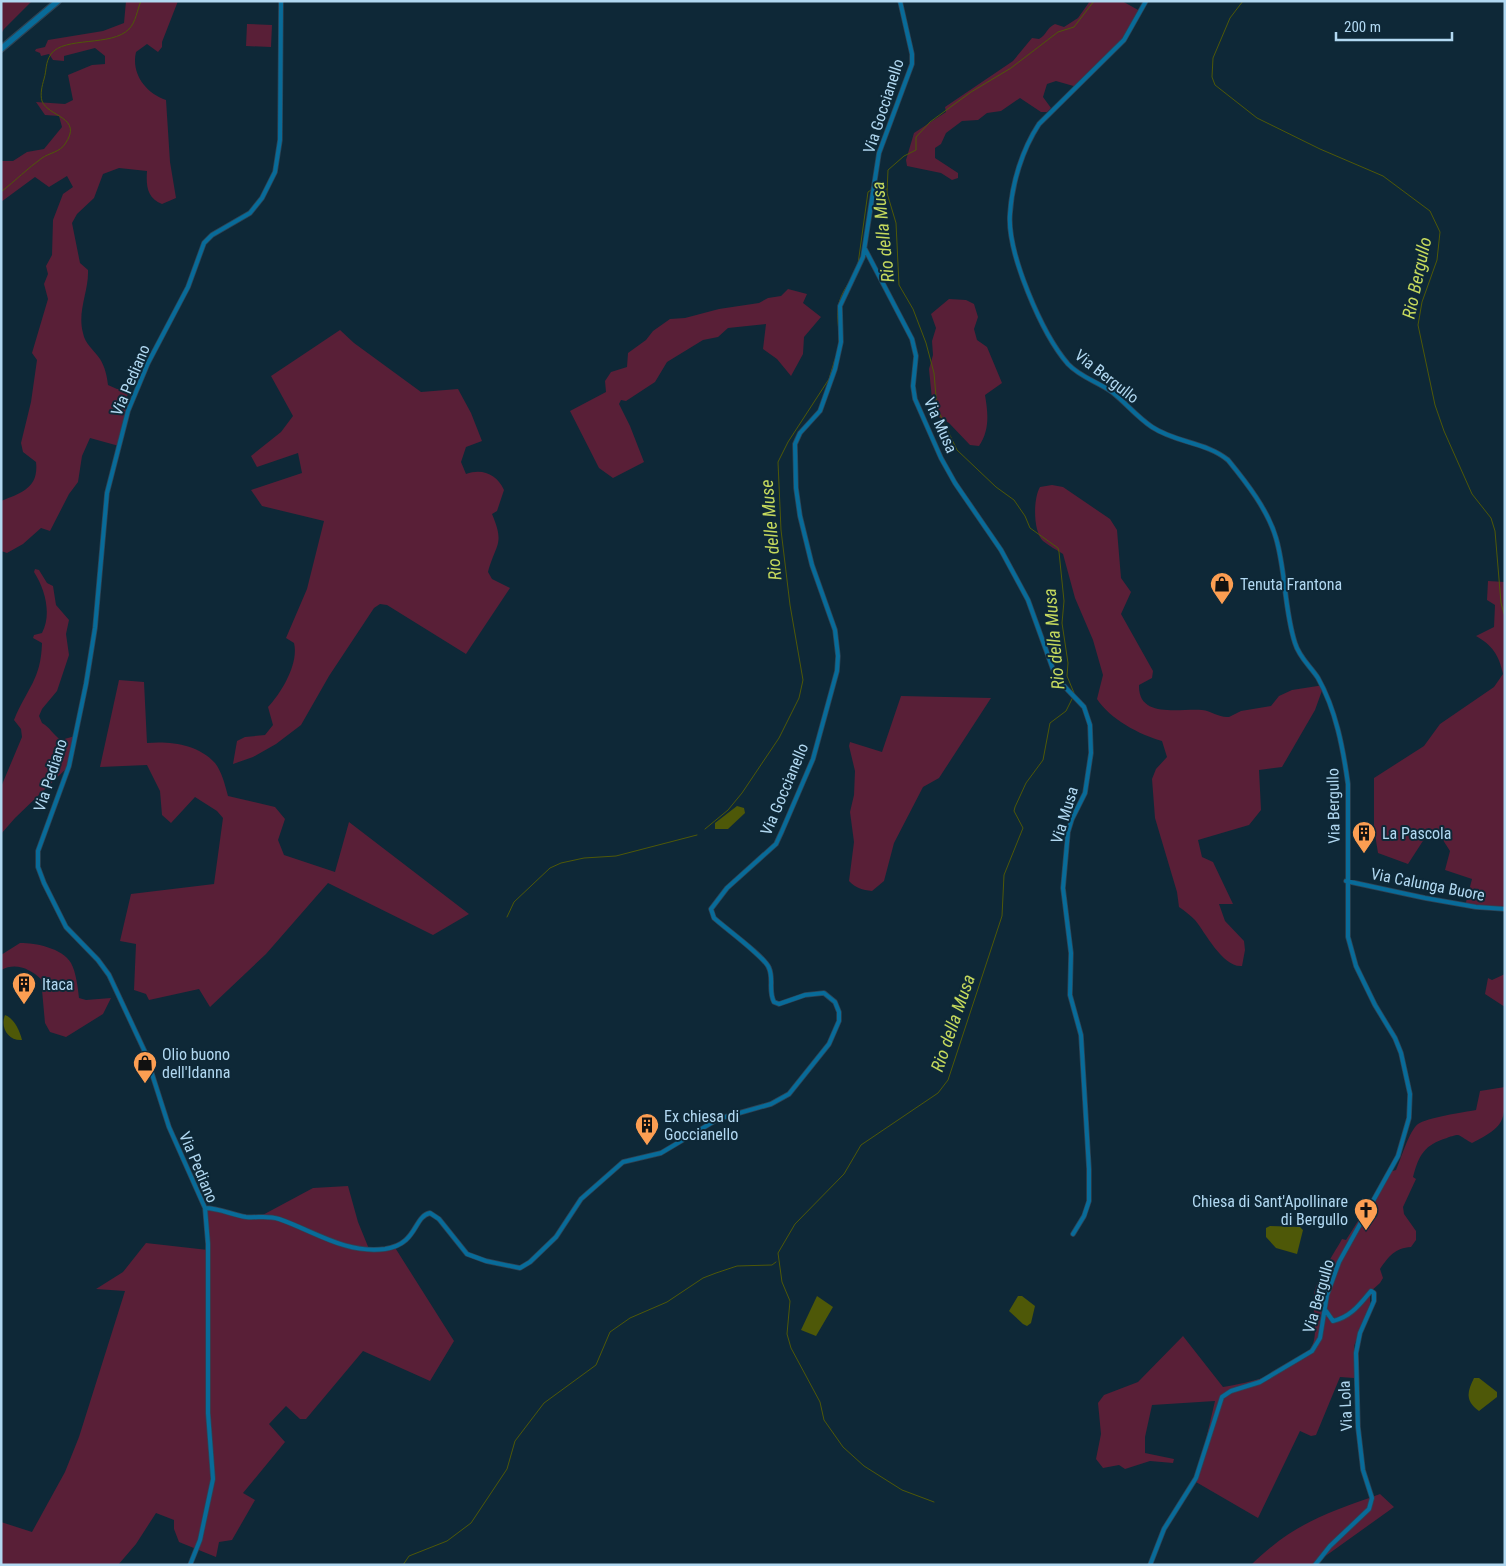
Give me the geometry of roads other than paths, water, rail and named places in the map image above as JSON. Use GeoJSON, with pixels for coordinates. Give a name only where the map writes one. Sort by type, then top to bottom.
{"type":"FeatureCollection","features":[{"type":"Feature","properties":{"kind":"street"},"geometry":{"type":"LineString","coordinates":[[1,49],[58,1]]}},
{"type":"Feature","properties":{"kind":"street","name":"Via Pediano"},"geometry":{"type":"LineString","coordinates":[[190,1565],[200,1540],[213,1479],[207,1388],[208,1244],[205,1208],[169,1128],[145,1052],[109,975],[98,960],[66,928],[38,867],[38,851],[69,766],[84,694],[95,628],[107,493],[128,411],[148,363],[188,287],[204,243],[212,235],[250,213],[262,198],[275,172],[280,140],[282,1]]}},
{"type":"Feature","properties":{"kind":"street","name":"Via Goccianello"},"geometry":{"type":"LineString","coordinates":[[205,1208],[214,1208],[245,1216],[266,1216],[282,1220],[335,1243],[376,1250],[403,1243],[414,1232],[422,1217],[430,1213],[439,1219],[467,1254],[486,1261],[520,1268],[530,1262],[556,1237],[585,1196],[624,1162],[661,1153],[718,1119],[783,1100],[829,1044],[838,1021],[835,1002],[824,993],[817,993],[779,1004],[774,1002],[770,992],[771,973],[767,962],[714,918],[711,909],[718,897],[771,848],[779,837],[813,759],[833,688],[838,656],[835,630],[812,566],[803,533],[797,500],[794,452],[797,438],[820,411],[826,396],[840,349],[840,306],[859,268],[865,247],[879,153],[913,59],[900,1]]}},
{"type":"Feature","properties":{"kind":"street","name":"Via Bergullo"},"geometry":{"type":"LineString","coordinates":[[1146,1],[1124,40],[1039,124],[1033,134],[1020,164],[1013,194],[1010,216],[1013,246],[1034,309],[1069,365],[1083,376],[1113,393],[1138,416],[1159,431],[1224,456],[1237,471],[1268,518],[1278,544],[1295,643],[1302,658],[1317,678],[1333,711],[1345,762],[1348,784],[1346,916],[1350,948],[1373,1000],[1395,1038],[1411,1106],[1398,1156],[1339,1262],[1327,1295],[1320,1338],[1312,1351],[1260,1382],[1231,1390],[1222,1397],[1196,1478],[1164,1529],[1150,1565]]}},
{"type":"Feature","properties":{"kind":"street","name":"Via Musa"},"geometry":{"type":"LineString","coordinates":[[865,247],[912,339],[916,356],[913,386],[915,400],[941,458],[955,483],[1001,550],[1025,594],[1054,672],[1084,708],[1088,718],[1091,753],[1086,793],[1072,819],[1068,832],[1063,888],[1065,920],[1071,953],[1070,995],[1081,1035],[1089,1169],[1089,1200],[1084,1216],[1073,1234]]}},
{"type":"Feature","properties":{"kind":"street","name":"Via Calunga Buore"},"geometry":{"type":"LineString","coordinates":[[1346,881],[1476,907],[1505,908]]}},
{"type":"Feature","properties":{"kind":"street","name":"Via Lola"},"geometry":{"type":"LineString","coordinates":[[1315,1565],[1330,1546],[1369,1509],[1372,1498],[1363,1470],[1358,1427],[1356,1353],[1360,1333],[1374,1301],[1374,1292],[1371,1291],[1355,1310],[1338,1320],[1333,1321],[1330,1319],[1325,1309]]}},
{"type":"Feature","properties":{"kind":"waterway"},"geometry":{"type":"LineString","coordinates":[[1,192],[42,158],[60,149],[70,135],[68,123],[45,106],[42,101],[42,87],[51,54],[57,48],[66,45],[121,35],[133,23],[141,1]]}},
{"type":"Feature","properties":{"kind":"waterway","name":"Rio della Musa"},"geometry":{"type":"LineString","coordinates":[[1074,693],[1067,676],[1068,663],[1062,623],[1064,601],[1058,548],[1030,528],[1025,516],[1014,500],[996,487],[957,450],[937,408],[934,373],[926,343],[913,309],[899,285],[896,223],[887,193],[888,170],[904,156],[916,150],[916,137],[930,122],[971,92],[1011,68],[1058,32],[1074,27],[1094,1]]}},
{"type":"Feature","properties":{"kind":"waterway","name":"Rio Bergullo"},"geometry":{"type":"LineString","coordinates":[[1243,1],[1230,18],[1213,58],[1212,77],[1215,85],[1257,118],[1320,149],[1383,176],[1430,211],[1440,232],[1437,260],[1422,302],[1418,325],[1435,405],[1444,431],[1472,494],[1491,518],[1495,531],[1501,603],[1505,617]]}},
{"type":"Feature","properties":{"kind":"waterway","name":"Rio delle Muse"},"geometry":{"type":"LineString","coordinates":[[875,191],[887,189]]}},
{"type":"Feature","properties":{"kind":"waterway","name":"Rio delle Muse"},"geometry":{"type":"LineString","coordinates":[[858,264],[868,192],[871,190]]}},
{"type":"Feature","properties":{"kind":"waterway","name":"Rio delle Muse"},"geometry":{"type":"LineString","coordinates":[[839,346],[838,306],[850,281]]}},
{"type":"Feature","properties":{"kind":"waterway","name":"Rio delle Muse"},"geometry":{"type":"LineString","coordinates":[[705,829],[728,810],[742,793],[779,738],[799,698],[803,680],[790,605],[781,530],[778,462],[788,442],[829,379],[835,359]]}},
{"type":"Feature","properties":{"kind":"waterway","name":"Rio della Musa"},"geometry":{"type":"LineString","coordinates":[[934,1502],[902,1490],[864,1466],[843,1447],[824,1420],[820,1402],[791,1348],[787,1334],[790,1301],[782,1282],[778,1253],[795,1224],[844,1174],[861,1145],[938,1093],[948,1080],[1002,916],[1004,875],[1023,828],[1014,811],[1015,807],[1026,783],[1043,760],[1050,723],[1066,711],[1073,697]]}},
{"type":"Feature","properties":{"kind":"waterway","name":"Rio delle Muse"},"geometry":{"type":"LineString","coordinates":[[507,917],[514,902],[550,868],[561,863],[584,858],[616,856],[697,835]]}},
{"type":"Feature","properties":{"kind":"waterway"},"geometry":{"type":"LineString","coordinates":[[403,1565],[409,1556],[447,1541],[471,1523],[507,1469],[515,1441],[544,1403],[596,1365],[610,1332],[630,1318],[667,1302],[703,1278],[737,1266],[772,1265],[776,1262]]}},
{"type":"Feature","properties":{"kind":"place","name":"Tenuta Frantona"},"geometry":{"type":"Point","coordinates":[1222,605]}},
{"type":"Feature","properties":{"kind":"place","name":"La Pascola"},"geometry":{"type":"Point","coordinates":[1364,854]}},
{"type":"Feature","properties":{"kind":"place","name":"Itaca"},"geometry":{"type":"Point","coordinates":[24,1005]}},
{"type":"Feature","properties":{"kind":"place","name":"Olio buono dell'Idanna"},"geometry":{"type":"Point","coordinates":[145,1084]}},
{"type":"Feature","properties":{"kind":"place","name":"Ex chiesa di Goccianello"},"geometry":{"type":"Point","coordinates":[647,1146]}},
{"type":"Feature","properties":{"kind":"place","name":"Chiesa di Sant'Apollinare di Bergullo"},"geometry":{"type":"Point","coordinates":[1366,1231]}}]}
